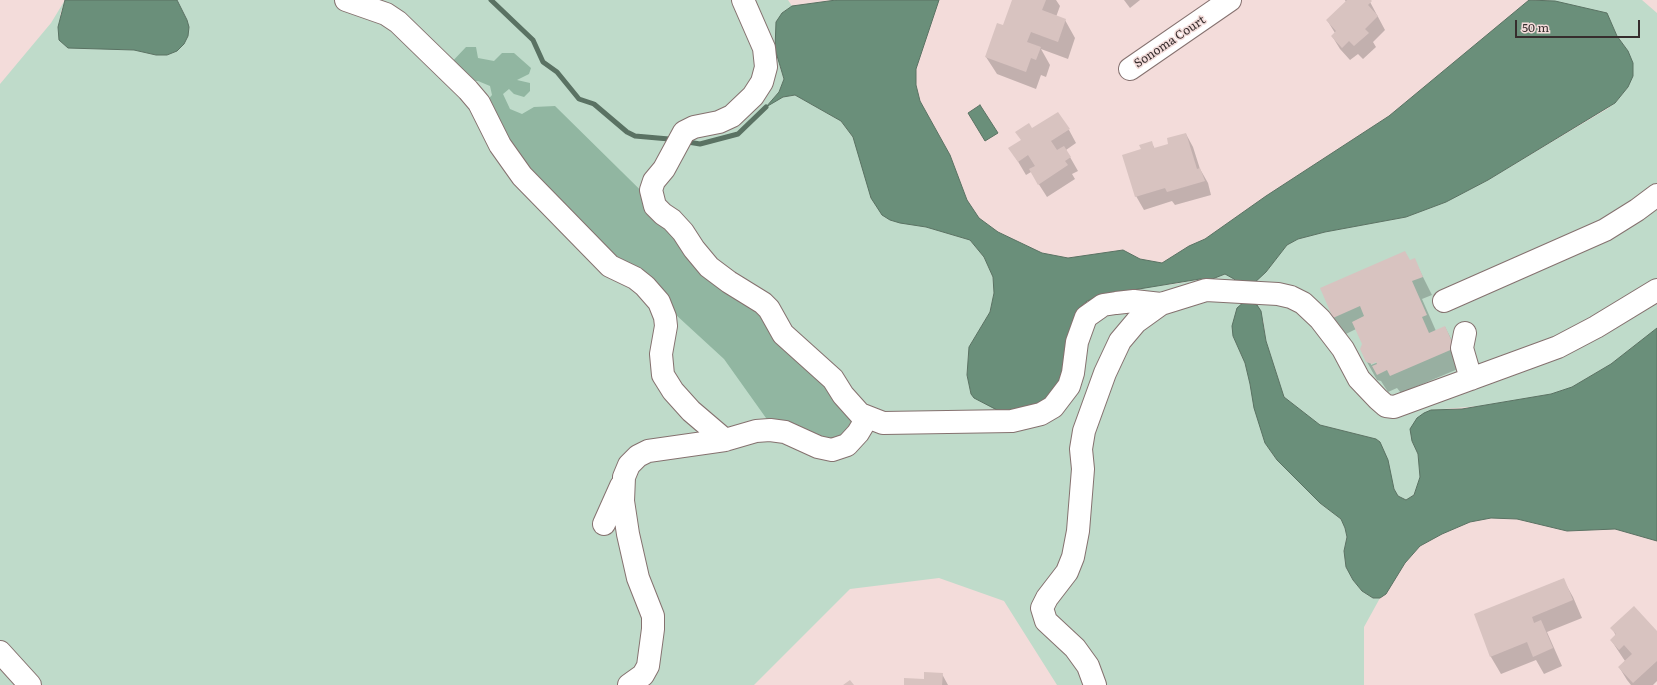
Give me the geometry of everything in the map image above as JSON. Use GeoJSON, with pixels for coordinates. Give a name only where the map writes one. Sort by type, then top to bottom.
{"type":"FeatureCollection","features":[{"type":"Feature","properties":{"kind":"street"},"geometry":{"type":"LineString","coordinates":[[346,0],[386,14],[398,22],[468,90],[479,103],[500,145],[522,176],[610,266],[635,278],[645,286],[659,302],[665,317],[666,326],[660,363],[663,375],[673,391],[691,411],[725,440]]}},
{"type":"Feature","properties":{"kind":"street"},"geometry":{"type":"LineString","coordinates":[[744,0],[764,48],[766,67],[762,82],[753,96],[732,116],[719,122],[694,127],[684,132],[664,169],[654,181],[651,190],[653,198],[656,206],[683,232],[694,249],[709,267],[729,282],[763,303],[769,309],[784,334],[829,375],[853,407],[867,418],[883,423],[1012,421],[1041,414],[1053,407],[1069,386],[1073,373],[1077,342],[1086,317],[1103,305],[1134,301],[1161,304]]}},
{"type":"Feature","properties":{"kind":"street","name":"Sonoma Court"},"geometry":{"type":"LineString","coordinates":[[1130,69],[1230,0]]}},
{"type":"Feature","properties":{"kind":"street"},"geometry":{"type":"LineString","coordinates":[[1444,301],[1605,230],[1637,210],[1657,195]]}},
{"type":"Feature","properties":{"kind":"street"},"geometry":{"type":"LineString","coordinates":[[1095,685],[1088,666],[1075,648],[1046,621],[1042,608],[1047,598],[1067,572],[1073,557],[1078,531],[1082,490],[1081,449],[1084,432],[1104,373],[1120,341],[1136,322],[1161,304],[1206,290],[1278,294],[1303,303],[1320,319],[1343,349],[1359,379],[1378,400],[1386,406],[1394,407],[1558,347],[1596,327],[1657,290]]}},
{"type":"Feature","properties":{"kind":"street"},"geometry":{"type":"LineString","coordinates":[[1465,333],[1462,348],[1471,379]]}},
{"type":"Feature","properties":{"kind":"street"},"geometry":{"type":"LineString","coordinates":[[604,524],[629,465],[638,456],[648,451],[725,440],[756,431],[770,430],[785,432],[818,447],[832,450],[847,445],[858,433],[867,418]]}},
{"type":"Feature","properties":{"kind":"street"},"geometry":{"type":"LineString","coordinates":[[624,478],[623,501],[628,534],[636,572],[653,616],[653,629],[648,666],[643,675],[629,685]]}},
{"type":"Feature","properties":{"kind":"street"},"geometry":{"type":"LineString","coordinates":[[0,652],[30,685]]}},
{"type":"Feature","properties":{"kind":"shaded area"},"geometry":{"type":"Polygon","coordinates":[[[65,0],[60,15],[113,49],[135,50],[156,55],[167,55],[187,20],[177,0],[788,0],[792,6],[782,13],[779,64],[784,79],[779,92],[767,106],[783,97],[795,95],[841,121],[853,137],[890,220],[926,227],[970,240],[984,257],[993,277],[994,293],[990,312],[969,347],[967,375],[971,394],[1071,327],[1079,308],[1095,297],[1200,279],[1207,281],[1225,274],[1234,279],[1242,287],[1266,272],[1287,245],[1298,239],[1325,232],[1406,217],[1446,202],[1488,180],[1607,109],[1615,103],[1628,87],[1628,51],[1617,36],[1607,13],[1546,0],[1642,0],[1657,13],[1657,328],[1611,364],[1572,387],[1551,394],[1480,406],[1431,410],[1412,441],[1418,454],[1420,477],[1414,495],[1406,500],[1398,496],[1394,489],[1380,442],[1376,439],[1320,425],[1284,397],[1266,341],[1263,319],[1233,336],[1245,363],[1265,443],[1277,460],[1320,503],[1341,519],[1347,537],[1344,551],[1346,567],[1353,580],[1362,591],[1373,598],[1380,598],[1364,627],[1364,685],[1057,685],[1004,601],[939,578],[850,589],[754,685],[0,685],[0,84],[51,23],[65,0]]]}},
{"type":"Feature","properties":{"kind":"shaded area"},"geometry":{"type":"Polygon","coordinates":[[[65,0],[177,0],[187,20],[189,27],[188,36],[184,44],[177,51],[167,55],[156,55],[134,50],[68,48],[59,40],[58,27],[65,0]]]}},
{"type":"Feature","properties":{"kind":"shaded area"},"geometry":{"type":"Polygon","coordinates":[[[836,0],[939,0],[916,69],[916,85],[920,101],[950,155],[967,200],[979,218],[998,232],[1042,253],[1068,258],[1123,250],[1140,259],[1162,263],[1189,246],[1205,239],[1266,196],[1389,116],[1529,0],[1555,1],[1607,13],[1617,36],[1628,51],[1633,63],[1633,76],[1628,87],[1615,103],[1488,180],[1446,202],[1406,217],[1325,232],[1298,239],[1287,245],[1266,272],[1252,285],[1242,287],[1234,279],[1225,274],[1207,281],[1200,279],[1102,295],[1087,301],[1079,308],[1071,327],[1062,381],[1048,401],[1011,412],[997,410],[974,398],[971,394],[967,375],[969,347],[990,312],[994,293],[993,277],[984,257],[970,240],[926,227],[900,223],[890,220],[882,215],[871,198],[853,137],[841,121],[795,95],[783,97],[766,107],[779,92],[784,79],[775,49],[776,22],[782,13],[792,6],[836,0]]]}},
{"type":"Feature","properties":{"kind":"shaded area"},"geometry":{"type":"Polygon","coordinates":[[[466,47],[476,47],[478,58],[494,61],[502,53],[514,53],[531,68],[529,74],[517,80],[530,83],[530,91],[524,97],[514,94],[509,89],[503,94],[510,109],[522,114],[534,107],[555,106],[753,301],[853,415],[852,423],[840,443],[771,425],[724,359],[540,190],[484,104],[492,95],[490,86],[478,81],[465,81],[449,65],[466,47]]]}},
{"type":"Feature","properties":{"kind":"shaded area"},"geometry":{"type":"Polygon","coordinates":[[[980,105],[998,133],[985,141],[968,113],[980,105]]]}},
{"type":"Feature","properties":{"kind":"shaded area"},"geometry":{"type":"Polygon","coordinates":[[[1245,301],[1257,305],[1261,311],[1266,341],[1284,397],[1320,425],[1376,439],[1380,442],[1388,460],[1394,489],[1398,496],[1406,500],[1414,495],[1420,477],[1418,454],[1412,441],[1410,429],[1417,418],[1424,413],[1431,410],[1462,409],[1551,394],[1572,387],[1611,364],[1657,328],[1657,541],[1615,529],[1567,531],[1517,519],[1491,518],[1470,522],[1442,534],[1420,546],[1405,563],[1386,594],[1380,598],[1373,598],[1362,591],[1353,580],[1346,567],[1344,551],[1347,537],[1341,519],[1320,503],[1277,460],[1265,443],[1254,408],[1245,363],[1233,336],[1232,326],[1237,308],[1245,301]]]}},
{"type":"Feature","properties":{"kind":"building"},"geometry":{"type":"Polygon","coordinates":[[[1012,0],[1046,0],[1042,10],[1066,19],[1058,42],[1031,32],[1027,42],[1041,47],[1036,60],[1031,58],[1026,72],[985,57],[997,23],[1003,25],[1012,0]]]}},
{"type":"Feature","properties":{"kind":"building"},"geometry":{"type":"Polygon","coordinates":[[[1347,0],[1371,0],[1372,1],[1368,5],[1378,16],[1365,29],[1369,33],[1354,46],[1349,41],[1342,48],[1331,36],[1336,31],[1326,20],[1347,0]]]}},
{"type":"Feature","properties":{"kind":"building"},"geometry":{"type":"Polygon","coordinates":[[[1058,112],[1070,129],[1051,141],[1057,150],[1064,146],[1071,157],[1065,161],[1068,165],[1038,185],[1029,169],[1035,166],[1028,155],[1018,162],[1008,148],[1021,140],[1015,132],[1029,123],[1032,128],[1058,112]]]}},
{"type":"Feature","properties":{"kind":"building"},"geometry":{"type":"Polygon","coordinates":[[[1186,133],[1197,169],[1200,168],[1205,181],[1167,192],[1165,188],[1135,197],[1122,155],[1141,149],[1139,145],[1152,141],[1154,148],[1168,144],[1167,138],[1186,133]]]}},
{"type":"Feature","properties":{"kind":"building"},"geometry":{"type":"Polygon","coordinates":[[[1405,251],[1410,260],[1415,258],[1423,277],[1412,281],[1427,315],[1422,317],[1429,333],[1445,326],[1455,348],[1390,376],[1387,370],[1377,375],[1372,366],[1377,364],[1376,362],[1372,364],[1366,362],[1360,349],[1362,344],[1352,322],[1364,316],[1360,306],[1333,318],[1320,288],[1405,251]]]}},
{"type":"Feature","properties":{"kind":"building"},"geometry":{"type":"Polygon","coordinates":[[[1564,578],[1573,600],[1532,617],[1534,623],[1541,620],[1553,648],[1533,657],[1527,642],[1490,657],[1474,614],[1564,578]]]}},
{"type":"Feature","properties":{"kind":"building"},"geometry":{"type":"Polygon","coordinates":[[[1634,606],[1657,631],[1657,661],[1633,683],[1618,667],[1632,654],[1624,645],[1619,650],[1610,640],[1616,634],[1610,628],[1634,606]]]}},
{"type":"Feature","properties":{"kind":"building"},"geometry":{"type":"Polygon","coordinates":[[[924,672],[943,673],[942,685],[904,685],[904,678],[924,679],[924,672]]]}},
{"type":"Feature","properties":{"kind":"building"},"geometry":{"type":"Polygon","coordinates":[[[850,680],[854,685],[843,685],[850,680]]]}},
{"type":"Feature","properties":{"kind":"waterway"},"geometry":{"type":"LineString","coordinates":[[491,0],[533,40],[543,62],[557,72],[579,99],[594,104],[627,132],[635,136],[669,139]]}},
{"type":"Feature","properties":{"kind":"waterway"},"geometry":{"type":"LineString","coordinates":[[688,142],[700,144],[738,134],[766,107]]}}]}
